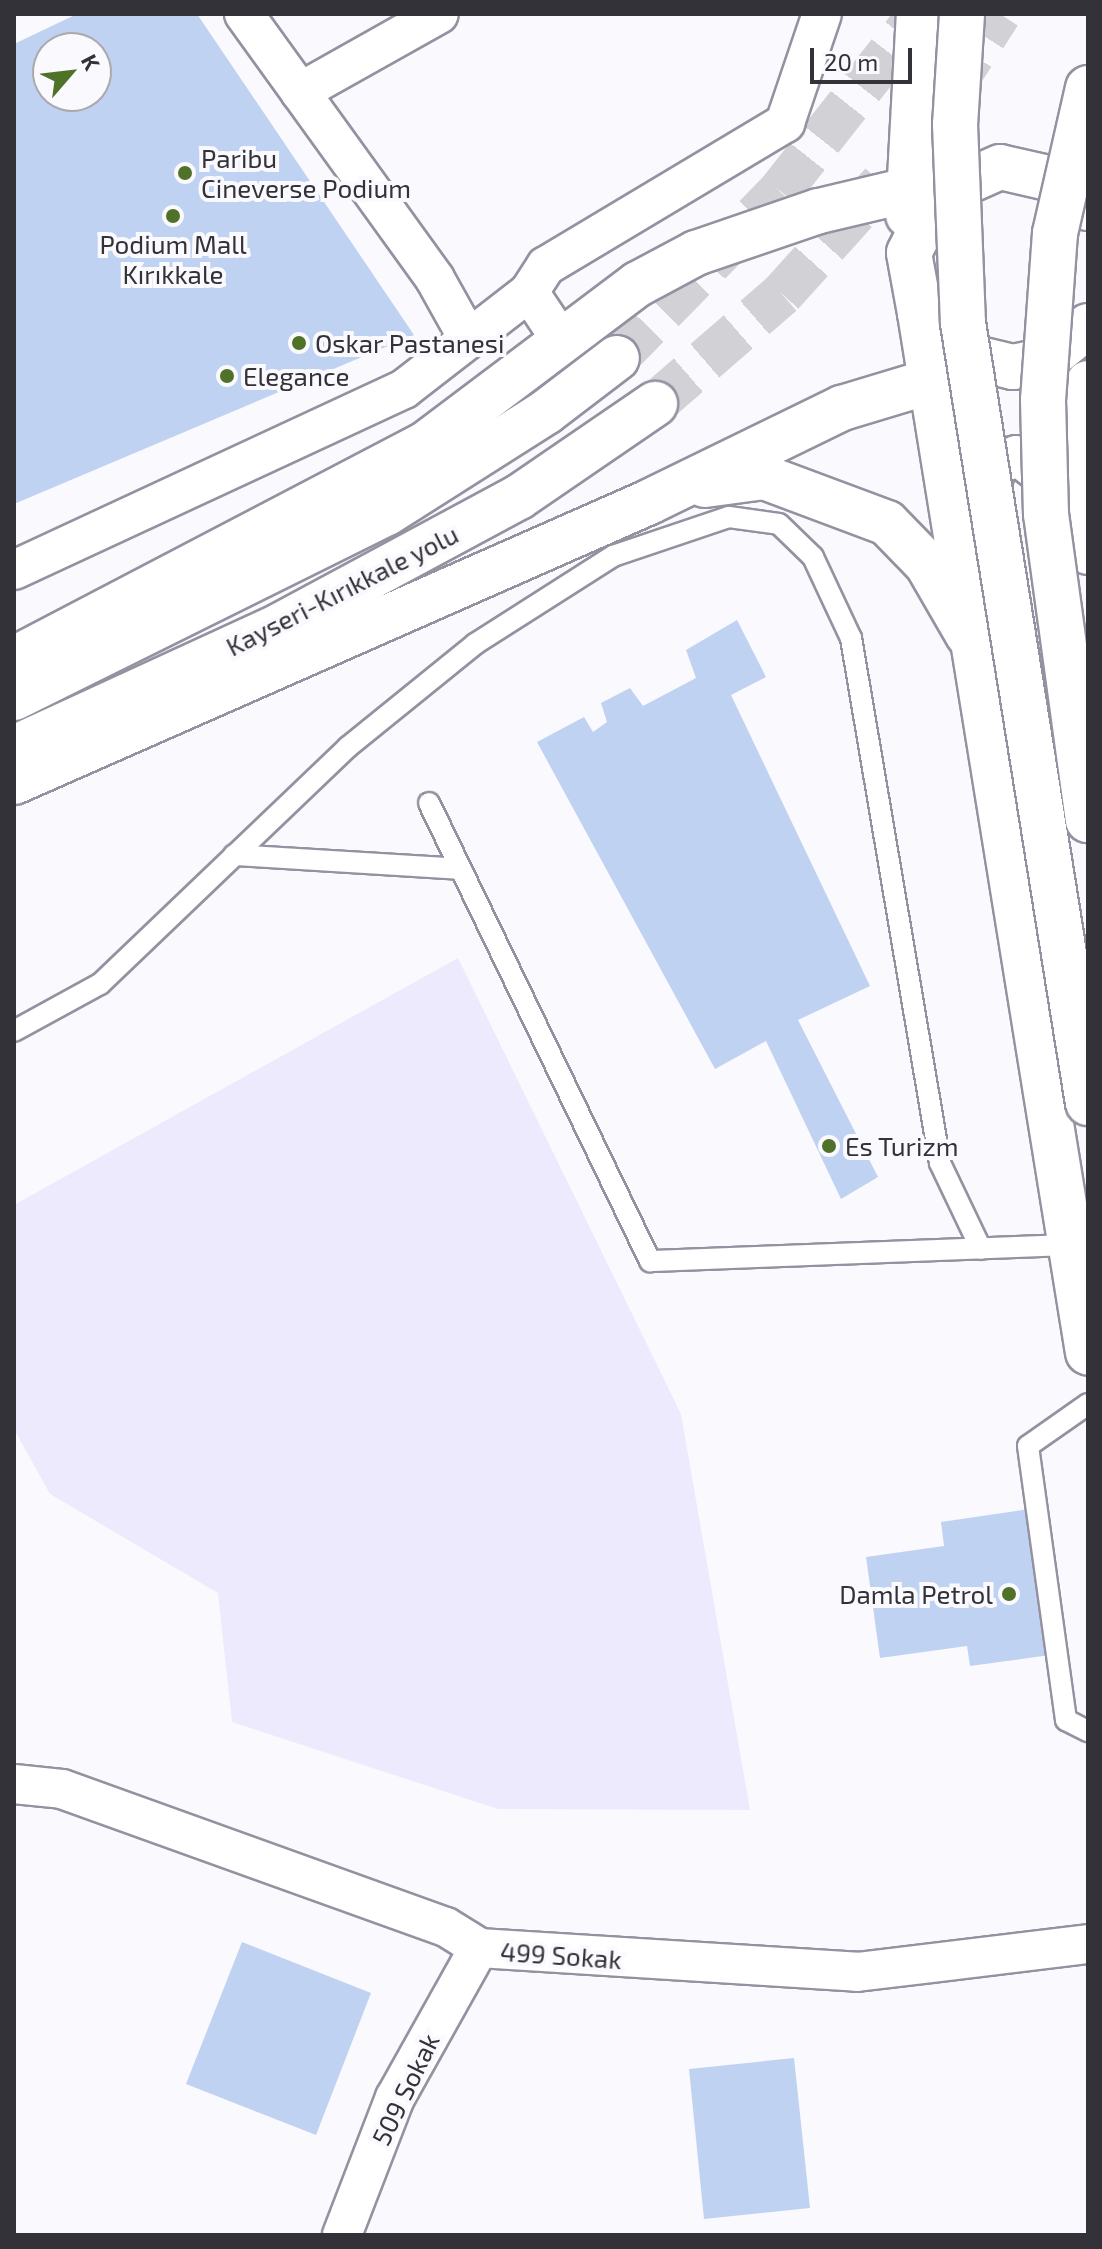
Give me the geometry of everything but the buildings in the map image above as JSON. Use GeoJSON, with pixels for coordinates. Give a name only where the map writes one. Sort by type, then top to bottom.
{"type":"FeatureCollection","features":[{"type":"Feature","properties":{"kind":"main road"},"geometry":{"type":"LineString","coordinates":[[919,14],[907,189],[909,253],[968,635],[1088,1353]]}},
{"type":"Feature","properties":{"kind":"main road"},"geometry":{"type":"LineString","coordinates":[[962,14],[957,255],[989,492],[1088,1103]]}},
{"type":"Feature","properties":{"kind":"main road"},"geometry":{"type":"LineString","coordinates":[[1088,88],[1048,293],[1045,478],[1088,820]]}},
{"type":"Feature","properties":{"kind":"main road"},"geometry":{"type":"LineString","coordinates":[[14,659],[424,445],[561,340],[696,253],[907,189],[967,176],[1029,169],[1057,180],[1088,208]]}},
{"type":"Feature","properties":{"kind":"main road"},"geometry":{"type":"LineString","coordinates":[[909,253],[939,194],[967,176]]}},
{"type":"Feature","properties":{"kind":"main road"},"geometry":{"type":"LineString","coordinates":[[920,313],[936,337],[984,365]]}},
{"type":"Feature","properties":{"kind":"main road"},"geometry":{"type":"LineString","coordinates":[[14,782],[649,502],[842,408],[984,365],[1046,360],[1088,326]]}},
{"type":"Feature","properties":{"kind":"main road","name":"Kayseri-Kırıkkale yolu"},"geometry":{"type":"LineString","coordinates":[[14,698],[387,513],[546,412],[617,358]]}},
{"type":"Feature","properties":{"kind":"main road"},"geometry":{"type":"LineString","coordinates":[[1088,383],[1088,552]]}},
{"type":"Feature","properties":{"kind":"main road","name":"Kayseri-Kırıkkale yolu"},"geometry":{"type":"LineString","coordinates":[[14,748],[281,625],[505,505],[655,404]]}},
{"type":"Feature","properties":{"kind":"main road"},"geometry":{"type":"LineString","coordinates":[[649,502],[723,480],[764,477],[849,505],[887,523],[927,564],[968,635]]}},
{"type":"Feature","properties":{"kind":"street"},"geometry":{"type":"LineString","coordinates":[[244,14],[435,279],[468,338]]}},
{"type":"Feature","properties":{"kind":"street"},"geometry":{"type":"LineString","coordinates":[[300,92],[439,14]]}},
{"type":"Feature","properties":{"kind":"street"},"geometry":{"type":"LineString","coordinates":[[14,570],[404,389],[529,292],[546,266],[785,123],[822,14]]}},
{"type":"Feature","properties":{"kind":"street"},"geometry":{"type":"LineString","coordinates":[[529,292],[561,340]]}},
{"type":"Feature","properties":{"kind":"street"},"geometry":{"type":"LineString","coordinates":[[989,492],[997,467],[1016,455],[1045,478]]}},
{"type":"Feature","properties":{"kind":"street","name":"499 Sokak"},"geometry":{"type":"LineString","coordinates":[[14,1784],[62,1789],[446,1927],[479,1948],[857,1972],[1088,1944]]}},
{"type":"Feature","properties":{"kind":"street","name":"509 Sokak"},"geometry":{"type":"LineString","coordinates":[[342,2235],[395,2098],[479,1948]]}},
{"type":"Feature","properties":{"kind":"lane"},"geometry":{"type":"LineString","coordinates":[[14,1031],[100,984],[348,747],[475,644],[613,556],[729,517],[779,524],[813,557],[851,638],[940,1163],[981,1249]]}},
{"type":"Feature","properties":{"kind":"lane"},"geometry":{"type":"LineString","coordinates":[[429,803],[650,1261],[1071,1245]]}},
{"type":"Feature","properties":{"kind":"lane"},"geometry":{"type":"LineString","coordinates":[[234,855],[461,869]]}},
{"type":"Feature","properties":{"kind":"lane"},"geometry":{"type":"LineString","coordinates":[[1088,1404],[1028,1446],[1066,1720],[1088,1731]]}},
{"type":"Feature","properties":{"kind":"shaded area"},"geometry":{"type":"Polygon","coordinates":[[[458,958],[681,1414],[750,1810],[498,1809],[232,1722],[218,1593],[50,1494],[14,1429],[14,1205],[458,958]]]}},
{"type":"Feature","properties":{"kind":"tunnel"},"geometry":{"type":"LineString","coordinates":[[617,358],[780,191],[920,14]]}},
{"type":"Feature","properties":{"kind":"tunnel"},"geometry":{"type":"LineString","coordinates":[[949,92],[999,14]]}},
{"type":"Feature","properties":{"kind":"tunnel"},"geometry":{"type":"LineString","coordinates":[[655,404],[782,294],[882,183]]}},
{"type":"Feature","properties":{"kind":"place","name":"Paribu Cineverse Podium"},"geometry":{"type":"Point","coordinates":[185,173]}},
{"type":"Feature","properties":{"kind":"place","name":"Podium Mall Kırıkkale"},"geometry":{"type":"Point","coordinates":[173,216]}},
{"type":"Feature","properties":{"kind":"place","name":"Oskar Pastanesi"},"geometry":{"type":"Point","coordinates":[299,343]}},
{"type":"Feature","properties":{"kind":"place","name":"Elegance"},"geometry":{"type":"Point","coordinates":[227,376]}},
{"type":"Feature","properties":{"kind":"place","name":"Es Turizm"},"geometry":{"type":"Point","coordinates":[829,1146]}},
{"type":"Feature","properties":{"kind":"place","name":"Damla Petrol"},"geometry":{"type":"Point","coordinates":[1009,1594]}}]}
